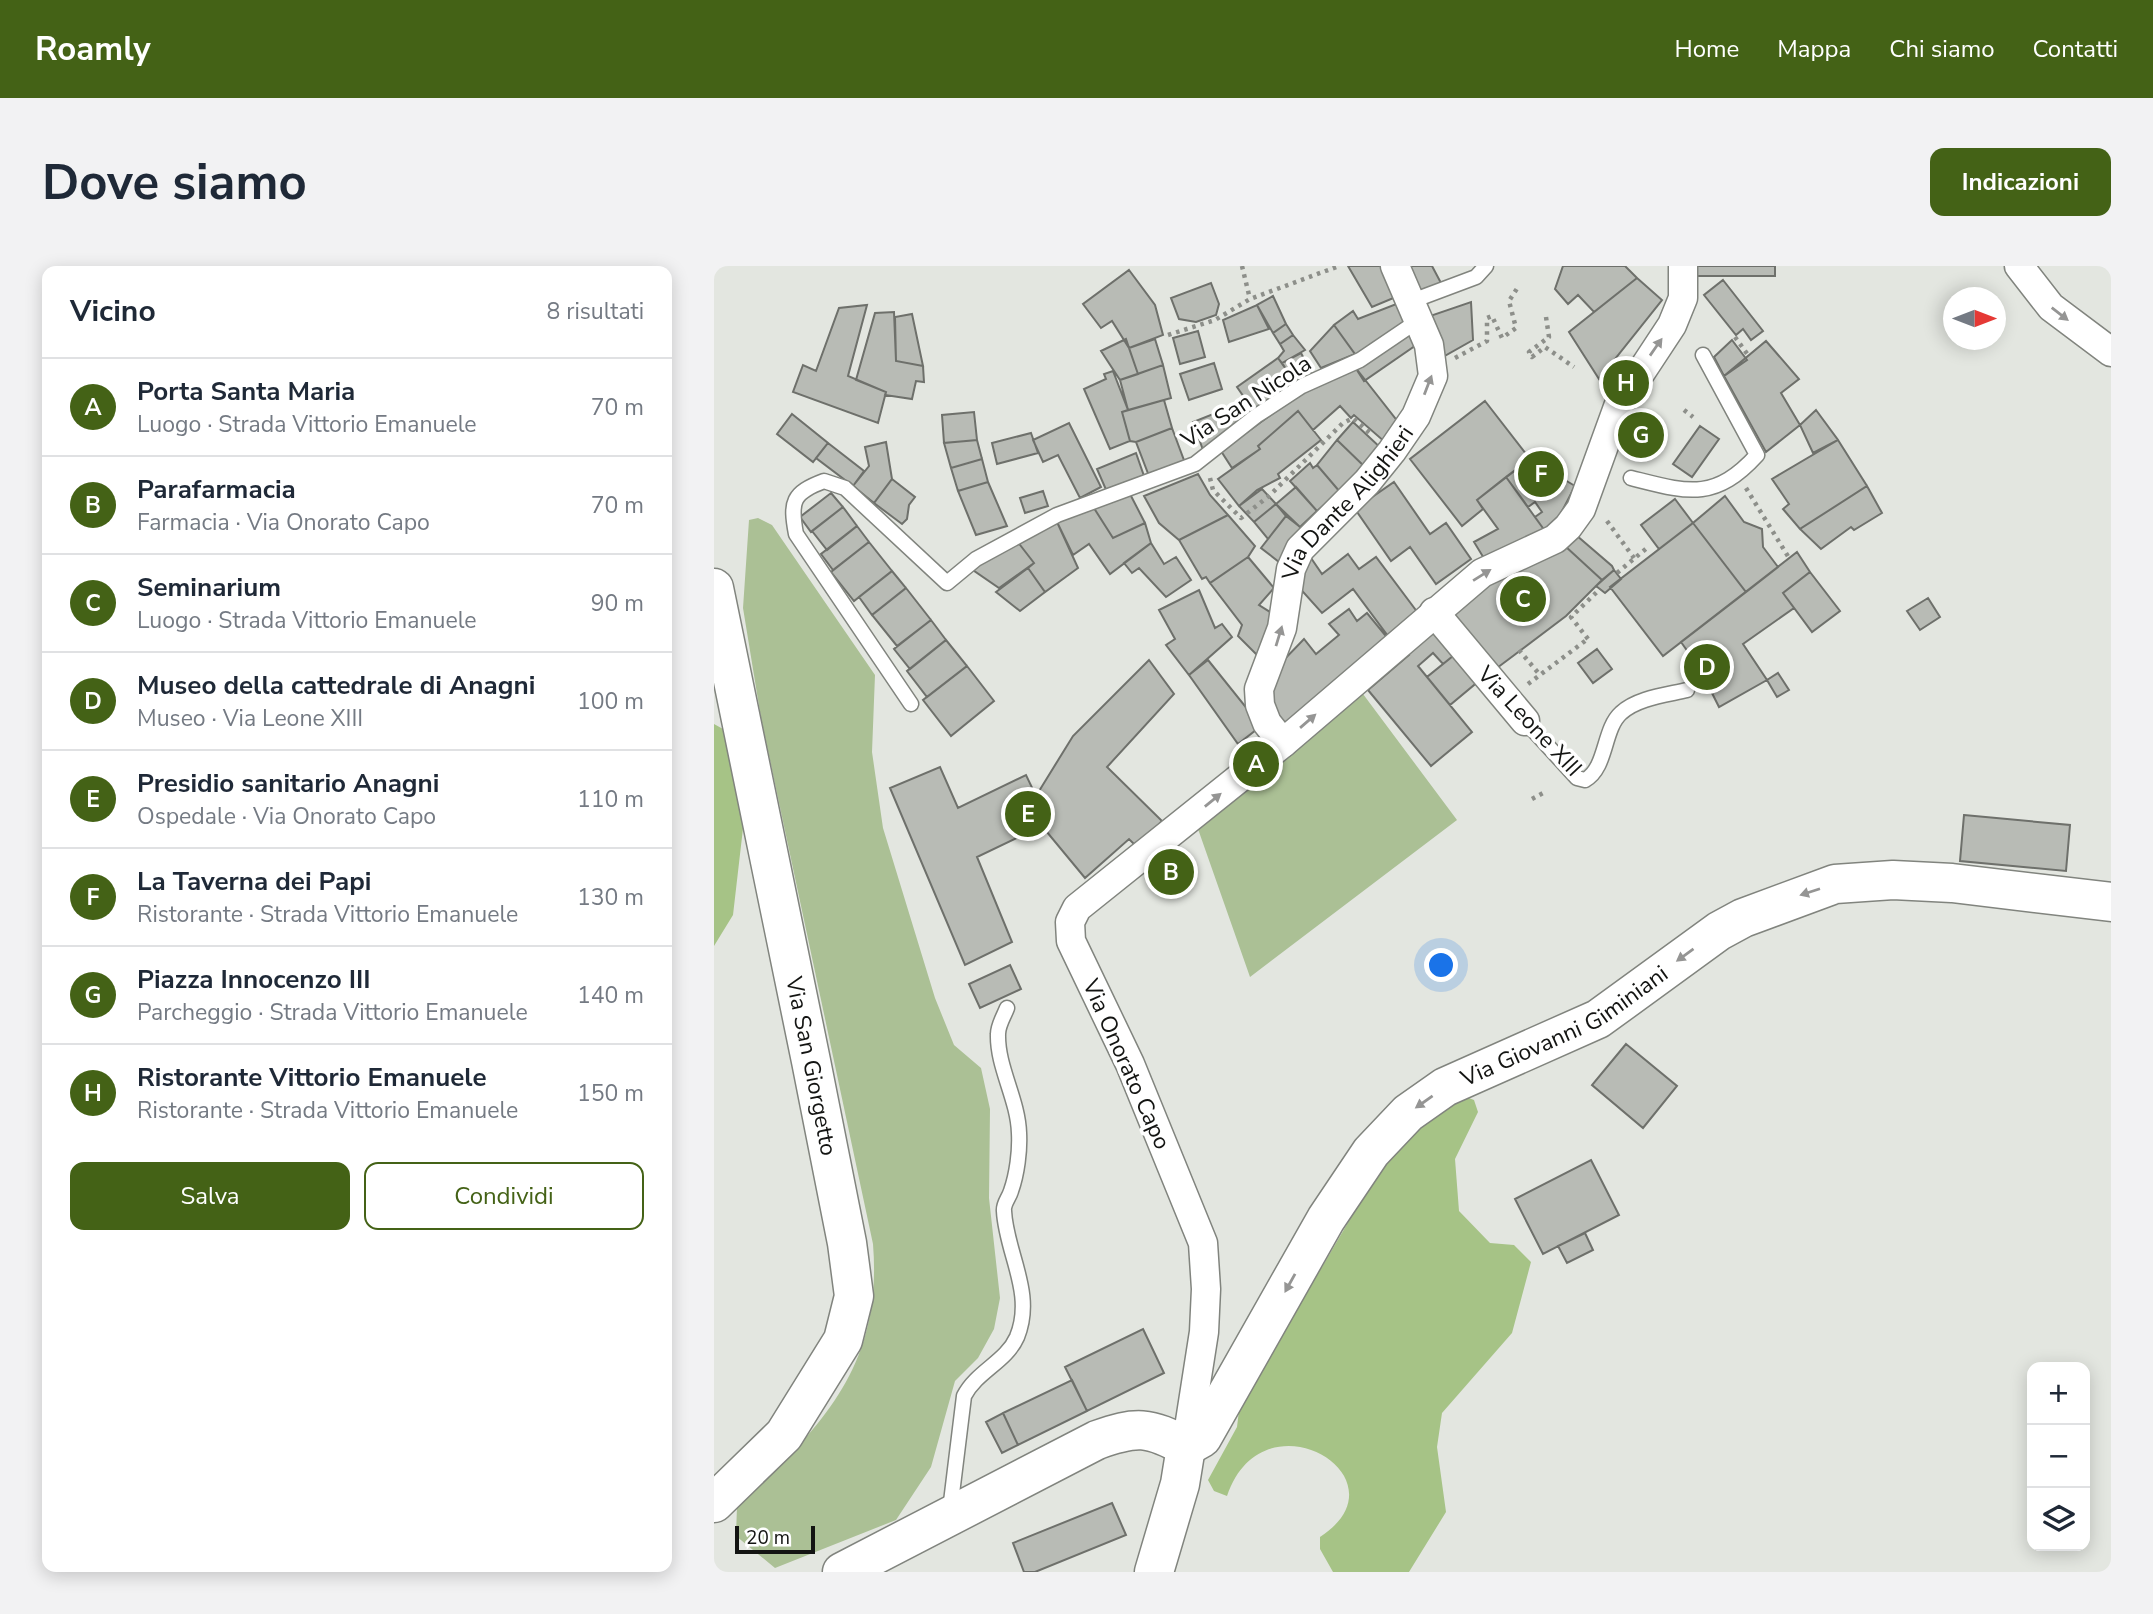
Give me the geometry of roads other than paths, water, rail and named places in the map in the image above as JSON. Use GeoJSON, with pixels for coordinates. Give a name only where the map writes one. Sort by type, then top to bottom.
{"type":"FeatureCollection","features":[{"type":"Feature","properties":{"kind":"street","name":"Via Dante Alighieri"},"geometry":{"type":"LineString","coordinates":[[1283,743],[1267,723],[1260,705],[1259,689],[1282,628],[1291,569],[1300,549],[1367,482],[1416,416],[1433,376],[1433,357],[1395,266]]}},
{"type":"Feature","properties":{"kind":"street","name":"Via Onorato Capo"},"geometry":{"type":"LineString","coordinates":[[1186,1447],[1204,1332],[1206,1289],[1203,1243],[1130,1064],[1071,941],[1070,922],[1077,908],[1283,743],[1482,573],[1555,539],[1568,527],[1581,509],[1618,408],[1672,325],[1683,299],[1684,266]]}},
{"type":"Feature","properties":{"kind":"street"},"geometry":{"type":"LineString","coordinates":[[2019,266],[2050,307],[2111,352]]}},
{"type":"Feature","properties":{"kind":"street","name":"Via San Giorgetto"},"geometry":{"type":"LineString","coordinates":[[714,588],[811,1060],[854,1296],[843,1340],[784,1435],[714,1503]]}},
{"type":"Feature","properties":{"kind":"street","name":"Via Leone XIII"},"geometry":{"type":"LineString","coordinates":[[1434,612],[1525,721]]}},
{"type":"Feature","properties":{"kind":"street","name":"Via Giovanni Giminiani"},"geometry":{"type":"LineString","coordinates":[[1186,1447],[1202,1438],[1326,1219],[1371,1152],[1408,1113],[1445,1087],[1598,1019],[1719,931],[1743,918],[1835,884],[1877,881],[1952,883],[2111,902]]}},
{"type":"Feature","properties":{"kind":"street"},"geometry":{"type":"LineString","coordinates":[[842,1572],[1097,1440],[1123,1431],[1147,1429],[1186,1447],[1180,1484],[1154,1572]]}},
{"type":"Feature","properties":{"kind":"lane","name":"Via San Nicola"},"geometry":{"type":"LineString","coordinates":[[911,704],[796,534],[792,511],[795,499],[809,486],[824,481],[845,488],[947,583],[976,559],[1090,500],[1134,487],[1205,458],[1256,416],[1302,386],[1360,360],[1415,310],[1476,277],[1486,266]]}},
{"type":"Feature","properties":{"kind":"lane"},"geometry":{"type":"LineString","coordinates":[[1631,478],[1680,491],[1696,491],[1724,483],[1739,475],[1757,455],[1703,355]]}},
{"type":"Feature","properties":{"kind":"lane","name":"Via Leone XIII"},"geometry":{"type":"LineString","coordinates":[[1525,721],[1577,778],[1586,780],[1594,772],[1619,715],[1639,702],[1687,690]]}},
{"type":"Feature","properties":{"kind":"lane"},"geometry":{"type":"LineString","coordinates":[[950,1516],[964,1396],[973,1379],[1004,1356],[1017,1337],[1024,1311],[1020,1278],[1003,1208],[1012,1190],[1019,1136],[1018,1110],[999,1050],[998,1031],[1007,1008]]}},
{"type":"Feature","properties":{"kind":"place","name":"Ristorante Vittorio Emanuele"},"geometry":{"type":"Point","coordinates":[1626,383]}},
{"type":"Feature","properties":{"kind":"place","name":"Piazza Innocenzo III"},"geometry":{"type":"Point","coordinates":[1641,435]}},
{"type":"Feature","properties":{"kind":"place","name":"La Taverna dei Papi"},"geometry":{"type":"Point","coordinates":[1541,474]}},
{"type":"Feature","properties":{"kind":"place","name":"Seminarium"},"geometry":{"type":"Point","coordinates":[1523,599]}},
{"type":"Feature","properties":{"kind":"place","name":"Museo della cattedrale di Anagni"},"geometry":{"type":"Point","coordinates":[1707,667]}},
{"type":"Feature","properties":{"kind":"place","name":"Porta Santa Maria"},"geometry":{"type":"Point","coordinates":[1256,764]}},
{"type":"Feature","properties":{"kind":"place","name":"Presidio sanitario Anagni"},"geometry":{"type":"Point","coordinates":[1028,814]}},
{"type":"Feature","properties":{"kind":"place","name":"Parafarmacia"},"geometry":{"type":"Point","coordinates":[1171,872]}}]}
